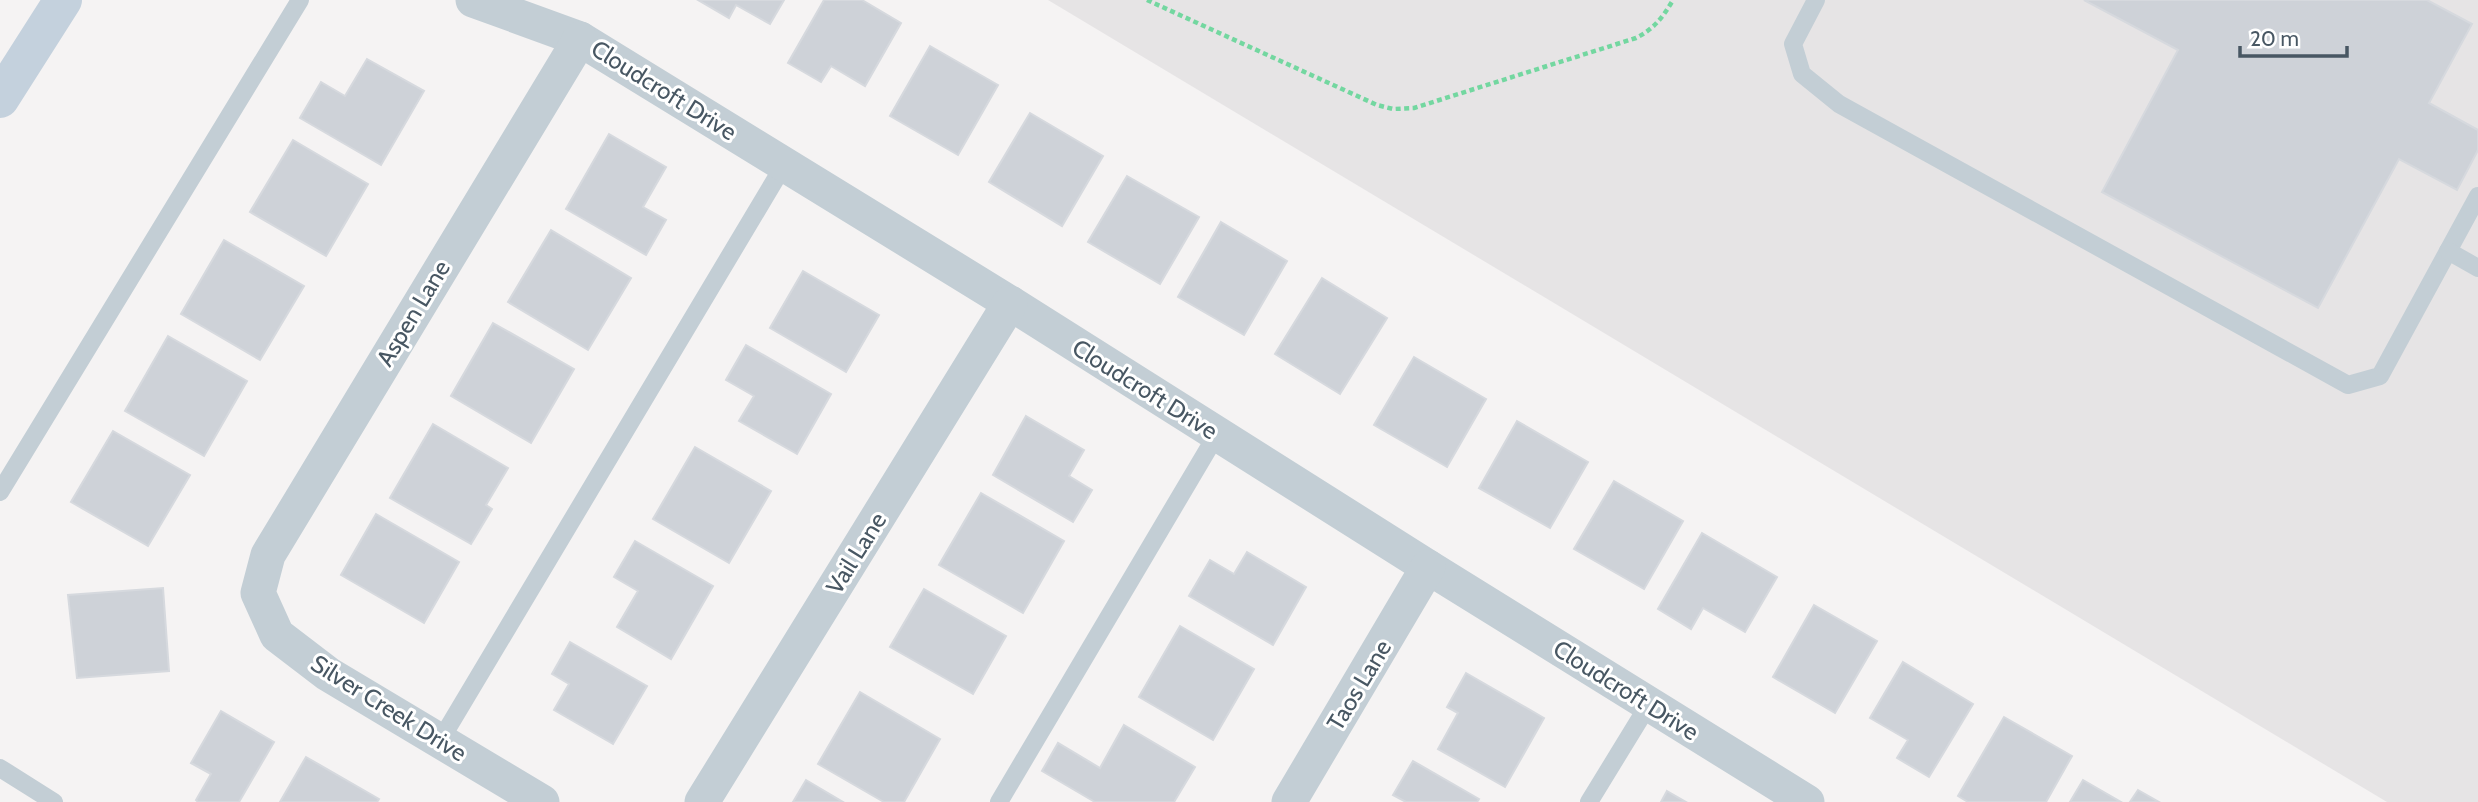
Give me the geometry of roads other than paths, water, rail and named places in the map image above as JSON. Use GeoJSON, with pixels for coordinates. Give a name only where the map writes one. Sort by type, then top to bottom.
{"type":"FeatureCollection","features":[{"type":"Feature","properties":{"kind":"main road"},"geometry":{"type":"LineString","coordinates":[[0,99],[63,0]]}},
{"type":"Feature","properties":{"kind":"street","name":"Cloudcroft Drive"},"geometry":{"type":"LineString","coordinates":[[472,0],[580,39],[1010,303],[1807,802]]}},
{"type":"Feature","properties":{"kind":"street","name":"Aspen Lane"},"geometry":{"type":"LineString","coordinates":[[258,593],[268,555],[580,39]]}},
{"type":"Feature","properties":{"kind":"street","name":"Vail Lane"},"geometry":{"type":"LineString","coordinates":[[702,802],[1010,303]]}},
{"type":"Feature","properties":{"kind":"street","name":"Taos Lane"},"geometry":{"type":"LineString","coordinates":[[1289,802],[1428,567]]}},
{"type":"Feature","properties":{"kind":"street","name":"Silver Creek Drive"},"geometry":{"type":"LineString","coordinates":[[258,593],[277,635],[328,674],[542,802]]}},
{"type":"Feature","properties":{"kind":"lane"},"geometry":{"type":"LineString","coordinates":[[0,492],[300,0]]}},
{"type":"Feature","properties":{"kind":"lane"},"geometry":{"type":"LineString","coordinates":[[1816,0],[1793,44],[1802,74],[1839,104],[2348,385],[2380,376],[2478,196]]}},
{"type":"Feature","properties":{"kind":"lane"},"geometry":{"type":"LineString","coordinates":[[440,741],[784,165]]}},
{"type":"Feature","properties":{"kind":"lane"},"geometry":{"type":"LineString","coordinates":[[2448,251],[2478,268]]}},
{"type":"Feature","properties":{"kind":"lane"},"geometry":{"type":"LineString","coordinates":[[999,802],[1217,434]]}},
{"type":"Feature","properties":{"kind":"lane"},"geometry":{"type":"LineString","coordinates":[[1589,802],[1649,704]]}},
{"type":"Feature","properties":{"kind":"lane"},"geometry":{"type":"LineString","coordinates":[[0,768],[54,802]]}}]}
